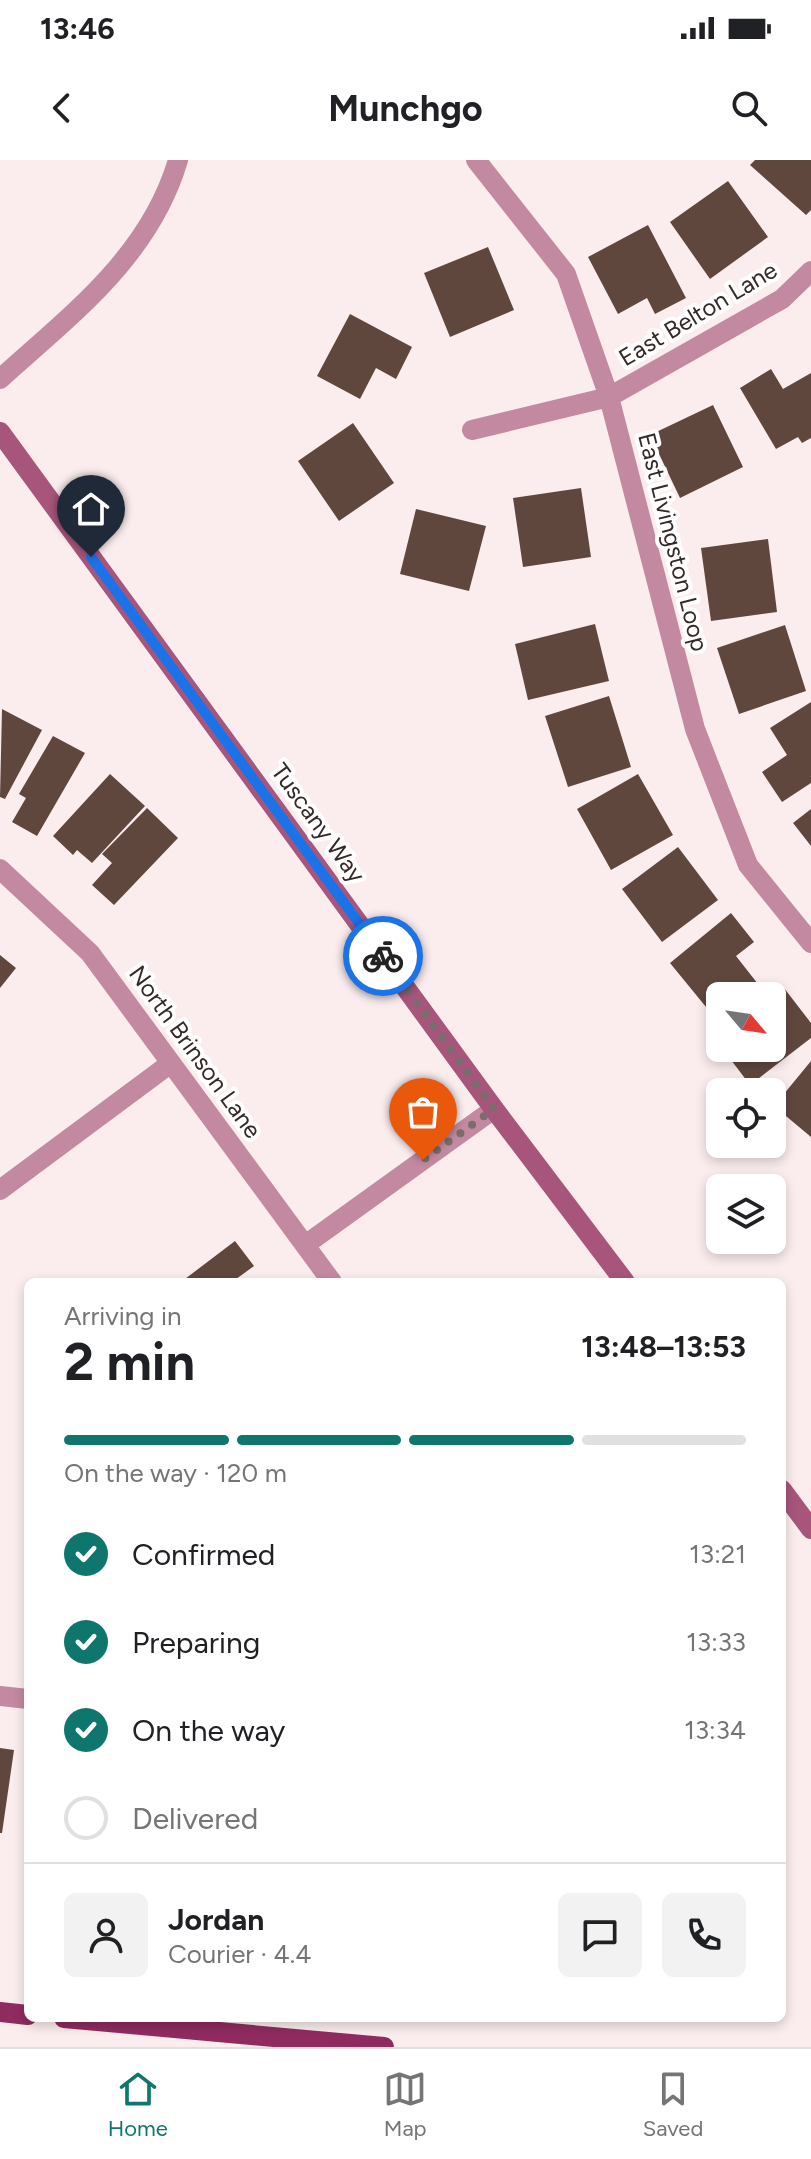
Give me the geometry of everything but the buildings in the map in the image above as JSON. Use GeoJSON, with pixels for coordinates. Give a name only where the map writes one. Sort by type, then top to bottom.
{"type":"FeatureCollection","features":[{"type":"Feature","properties":{"kind":"main road"},"geometry":{"type":"LineString","coordinates":[[0,2012],[24,2015]]}},
{"type":"Feature","properties":{"kind":"main road"},"geometry":{"type":"LineString","coordinates":[[108,2022],[384,2047]]}},
{"type":"Feature","properties":{"kind":"street"},"geometry":{"type":"LineString","coordinates":[[0,379],[109,281],[152,223],[178,160]]}},
{"type":"Feature","properties":{"kind":"street","name":"East Livingston Loop"},"geometry":{"type":"LineString","coordinates":[[476,160],[566,274],[609,397],[695,729],[748,865],[811,943]]}},
{"type":"Feature","properties":{"kind":"street","name":"East Belton Lane"},"geometry":{"type":"LineString","coordinates":[[472,430],[609,397],[782,299],[811,271]]}},
{"type":"Feature","properties":{"kind":"street","name":"Tuscany Way"},"geometry":{"type":"LineString","coordinates":[[0,432],[494,1109],[622,1278]]}},
{"type":"Feature","properties":{"kind":"street","name":"North Brinson Lane"},"geometry":{"type":"LineString","coordinates":[[0,869],[90,953],[329,1278]]}},
{"type":"Feature","properties":{"kind":"street"},"geometry":{"type":"LineString","coordinates":[[0,1190],[171,1063]]}},
{"type":"Feature","properties":{"kind":"street"},"geometry":{"type":"LineString","coordinates":[[305,1245],[494,1109]]}},
{"type":"Feature","properties":{"kind":"street"},"geometry":{"type":"LineString","coordinates":[[786,1495],[811,1529]]}},
{"type":"Feature","properties":{"kind":"street"},"geometry":{"type":"LineString","coordinates":[[0,1696],[24,1699]]}},
{"type":"Feature","properties":{"kind":"way so far"},"geometry":{"type":"LineString","coordinates":[[383,956],[494,1109],[423,1160]]}},
{"type":"Feature","properties":{"kind":"route"},"geometry":{"type":"LineString","coordinates":[[91,557],[383,956]]}}]}
